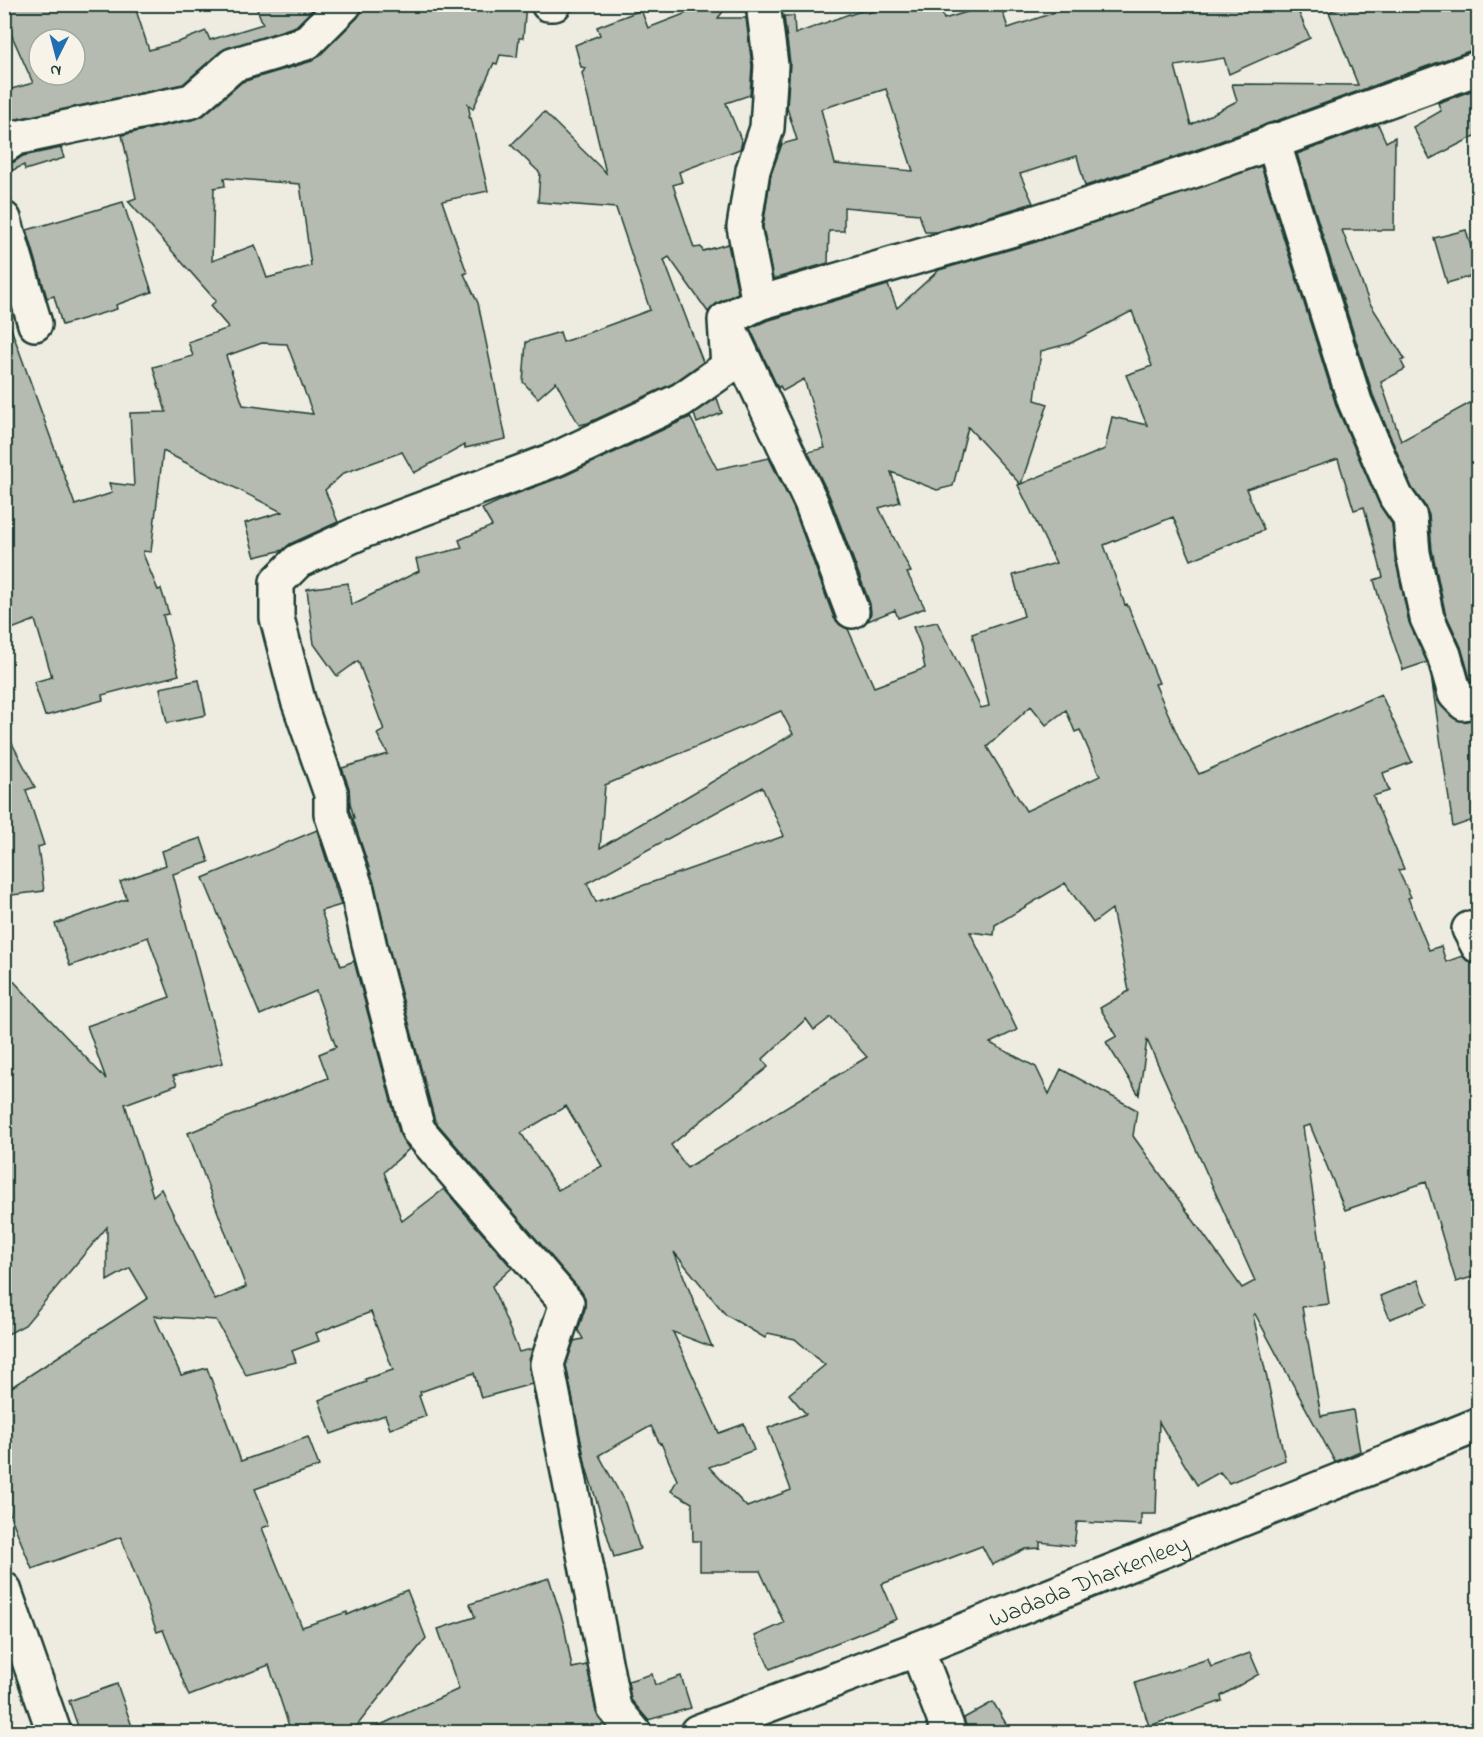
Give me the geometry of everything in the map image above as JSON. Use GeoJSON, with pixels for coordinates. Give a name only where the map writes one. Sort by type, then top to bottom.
{"type":"FeatureCollection","features":[{"type":"Feature","properties":{"kind":"street"},"geometry":{"type":"LineString","coordinates":[[4,146],[16,138],[192,101],[233,65],[306,43],[345,4]]}},
{"type":"Feature","properties":{"kind":"street"},"geometry":{"type":"LineString","coordinates":[[548,4],[554,4]]}},
{"type":"Feature","properties":{"kind":"street"},"geometry":{"type":"LineString","coordinates":[[759,303],[744,227],[753,170],[767,128],[771,65],[763,4]]}},
{"type":"Feature","properties":{"kind":"street"},"geometry":{"type":"LineString","coordinates":[[725,320],[759,303],[1030,224],[1198,169],[1479,68]]}},
{"type":"Feature","properties":{"kind":"street"},"geometry":{"type":"LineString","coordinates":[[1274,141],[1355,402],[1396,497],[1410,518],[1413,553],[1421,593],[1428,618],[1444,655],[1455,694],[1464,703],[1479,699]]}},
{"type":"Feature","properties":{"kind":"street"},"geometry":{"type":"LineString","coordinates":[[4,219],[36,324]]}},
{"type":"Feature","properties":{"kind":"street"},"geometry":{"type":"LineString","coordinates":[[725,320],[811,502],[852,610]]}},
{"type":"Feature","properties":{"kind":"street"},"geometry":{"type":"LineString","coordinates":[[634,1732],[614,1708],[547,1364],[567,1303],[418,1130],[357,890],[331,813],[331,794],[297,700],[277,618],[277,582],[298,561],[363,531],[556,459],[681,400],[728,367],[725,320]]}},
{"type":"Feature","properties":{"kind":"street","name":"Wadada Dharkenleey"},"geometry":{"type":"LineString","coordinates":[[701,1732],[917,1650],[1479,1425]]}},
{"type":"Feature","properties":{"kind":"street"},"geometry":{"type":"LineString","coordinates":[[4,1589],[54,1732]]}},
{"type":"Feature","properties":{"kind":"street"},"geometry":{"type":"LineString","coordinates":[[917,1650],[949,1732]]}},
{"type":"Feature","properties":{"kind":"building"},"geometry":{"type":"Polygon","coordinates":[[[4,4],[134,4],[149,50],[206,31],[210,40],[263,24],[255,4],[318,4],[296,26],[221,51],[183,84],[4,123],[4,91],[27,85],[27,87],[87,87],[87,27],[27,27],[27,70],[4,18],[4,4]]]}},
{"type":"Feature","properties":{"kind":"building"},"geometry":{"type":"Polygon","coordinates":[[[363,4],[526,4],[523,38],[519,38],[517,57],[500,55],[473,109],[468,104],[469,118],[471,118],[488,191],[442,201],[467,273],[464,274],[478,303],[506,439],[465,448],[465,445],[414,473],[402,452],[344,473],[325,490],[338,522],[290,544],[283,550],[255,557],[245,523],[282,512],[163,451],[151,552],[143,551],[143,554],[158,590],[161,589],[169,614],[163,615],[179,675],[102,695],[103,700],[45,716],[34,682],[52,677],[35,620],[4,632],[4,320],[8,320],[75,505],[112,493],[109,483],[134,486],[130,413],[166,412],[153,367],[193,356],[188,342],[229,328],[210,306],[216,301],[128,201],[136,198],[122,135],[196,119],[204,115],[242,82],[312,61],[358,17],[363,4]],[[224,178],[225,186],[214,188],[212,261],[255,245],[267,278],[311,266],[300,184],[224,178]],[[262,343],[226,356],[243,405],[313,414],[287,344],[262,343]]]}},
{"type":"Feature","properties":{"kind":"building"},"geometry":{"type":"Polygon","coordinates":[[[710,4],[729,4],[718,18],[746,18],[752,66],[750,95],[726,103],[742,142],[740,149],[679,172],[682,182],[673,185],[694,248],[701,247],[703,251],[728,244],[738,293],[717,303],[708,312],[669,257],[664,260],[703,362],[672,384],[588,423],[579,425],[556,382],[538,398],[523,382],[526,342],[560,332],[563,342],[650,310],[616,208],[538,202],[540,173],[511,145],[544,112],[606,173],[582,73],[586,68],[581,67],[575,45],[600,35],[597,27],[641,10],[648,28],[710,4]]]}},
{"type":"Feature","properties":{"kind":"building"},"geometry":{"type":"Polygon","coordinates":[[[890,4],[938,4],[944,19],[993,4],[1000,4],[1008,28],[1080,4],[1295,4],[1310,38],[1229,74],[1224,58],[1175,66],[1191,125],[1237,101],[1232,84],[1358,85],[1329,12],[1345,4],[1479,4],[1479,50],[1472,50],[1193,151],[1085,186],[1077,156],[1020,174],[1033,203],[937,232],[925,232],[919,214],[844,207],[844,231],[829,231],[828,263],[773,279],[763,227],[771,174],[782,144],[797,140],[787,108],[790,63],[784,16],[794,16],[795,34],[866,9],[868,13],[890,4]],[[886,89],[821,109],[835,164],[913,171],[886,89]]]}},
{"type":"Feature","properties":{"kind":"building"},"geometry":{"type":"Polygon","coordinates":[[[1479,88],[1479,134],[1430,159],[1413,127],[1441,111],[1438,103],[1479,88]]]}},
{"type":"Feature","properties":{"kind":"building"},"geometry":{"type":"Polygon","coordinates":[[[1378,124],[1386,142],[1395,137],[1394,230],[1342,230],[1369,302],[1405,359],[1401,361],[1405,369],[1381,382],[1401,441],[1479,398],[1479,681],[1471,682],[1461,647],[1445,612],[1432,550],[1429,515],[1412,488],[1373,395],[1297,154],[1378,124]]]}},
{"type":"Feature","properties":{"kind":"building"},"geometry":{"type":"Polygon","coordinates":[[[61,148],[64,158],[25,170],[24,165],[4,174],[4,165],[23,156],[61,148]]]}},
{"type":"Feature","properties":{"kind":"building"},"geometry":{"type":"Polygon","coordinates":[[[1261,166],[1337,408],[1379,504],[1392,524],[1395,557],[1409,622],[1427,662],[1403,670],[1374,580],[1383,577],[1364,507],[1354,510],[1338,459],[1246,489],[1264,530],[1191,560],[1173,517],[1104,545],[1125,605],[1127,604],[1159,683],[1155,684],[1182,745],[1199,774],[1381,694],[1412,762],[1383,773],[1389,791],[1373,796],[1404,869],[1398,870],[1411,897],[1408,898],[1429,950],[1441,946],[1446,962],[1462,956],[1469,962],[1479,965],[1479,1275],[1456,1282],[1426,1182],[1345,1210],[1310,1125],[1303,1127],[1329,1304],[1302,1307],[1321,1416],[1353,1410],[1360,1451],[1335,1462],[1255,1314],[1253,1315],[1285,1460],[1229,1483],[1220,1472],[1197,1485],[1159,1422],[1156,1514],[1141,1514],[1141,1525],[1077,1522],[1074,1546],[1040,1542],[1040,1548],[1025,1549],[992,1565],[982,1546],[882,1584],[897,1619],[770,1669],[755,1636],[784,1623],[760,1571],[700,1571],[700,1541],[693,1541],[692,1503],[671,1491],[677,1480],[651,1426],[599,1455],[625,1503],[640,1549],[614,1557],[586,1467],[566,1365],[574,1341],[583,1339],[578,1330],[585,1309],[585,1299],[581,1291],[435,1121],[375,886],[353,819],[349,788],[342,768],[388,754],[377,734],[384,730],[358,661],[337,676],[314,644],[307,589],[348,583],[351,605],[419,571],[416,559],[462,548],[459,540],[492,526],[482,509],[564,476],[690,417],[717,469],[769,458],[794,509],[834,618],[848,629],[874,687],[925,668],[920,644],[913,627],[937,622],[981,708],[989,706],[972,634],[1024,616],[1013,575],[1056,563],[1018,485],[1020,484],[968,427],[953,486],[937,490],[891,472],[900,502],[879,508],[911,572],[907,573],[925,608],[898,618],[895,610],[868,621],[871,613],[870,604],[829,495],[808,452],[825,448],[804,379],[783,391],[780,386],[778,388],[750,328],[766,321],[888,285],[897,308],[939,270],[1036,242],[1261,166]],[[1132,311],[1071,343],[1041,351],[1035,400],[1048,404],[1021,484],[1105,449],[1112,417],[1147,425],[1126,375],[1152,366],[1132,311]],[[1031,706],[987,747],[1026,811],[1100,776],[1080,730],[1075,732],[1066,710],[1046,725],[1031,706]],[[781,711],[605,785],[600,848],[793,734],[781,711]],[[762,787],[587,883],[596,902],[784,836],[762,787]],[[1065,883],[995,925],[994,935],[970,932],[1017,1030],[990,1043],[1036,1067],[1049,1094],[1061,1069],[1137,1110],[1133,1136],[1242,1288],[1255,1281],[1147,1040],[1139,1095],[1106,1042],[1117,1036],[1100,1008],[1129,991],[1112,909],[1093,923],[1065,883]],[[831,1017],[814,1030],[806,1019],[763,1059],[768,1067],[671,1145],[687,1168],[867,1057],[831,1017]],[[566,1106],[521,1133],[558,1190],[602,1166],[566,1106]],[[674,1252],[712,1347],[673,1332],[719,1433],[744,1424],[754,1450],[709,1467],[747,1507],[791,1490],[768,1428],[806,1414],[789,1394],[825,1365],[795,1339],[768,1333],[765,1338],[726,1315],[674,1252]]]}},
{"type":"Feature","properties":{"kind":"building"},"geometry":{"type":"Polygon","coordinates":[[[123,202],[152,292],[116,305],[117,309],[62,325],[54,296],[47,298],[27,230],[123,202]]]}},
{"type":"Feature","properties":{"kind":"building"},"geometry":{"type":"Polygon","coordinates":[[[1466,230],[1479,274],[1447,283],[1434,238],[1466,230]]]}},
{"type":"Feature","properties":{"kind":"building"},"geometry":{"type":"Polygon","coordinates":[[[717,398],[722,413],[697,423],[694,414],[717,398]]]}},
{"type":"Feature","properties":{"kind":"building"},"geometry":{"type":"Polygon","coordinates":[[[1431,676],[1437,700],[1451,716],[1460,721],[1479,718],[1479,818],[1453,827],[1431,676]]]}},
{"type":"Feature","properties":{"kind":"building"},"geometry":{"type":"Polygon","coordinates":[[[199,680],[206,715],[167,723],[160,688],[199,680]]]}},
{"type":"Feature","properties":{"kind":"building"},"geometry":{"type":"Polygon","coordinates":[[[4,728],[35,787],[26,790],[44,845],[38,847],[44,891],[4,896],[4,728]]]}},
{"type":"Feature","properties":{"kind":"building"},"geometry":{"type":"Polygon","coordinates":[[[317,830],[341,905],[321,911],[341,966],[354,961],[400,1135],[409,1149],[384,1172],[402,1221],[444,1189],[512,1268],[492,1286],[519,1352],[532,1349],[529,1367],[535,1400],[532,1384],[481,1398],[474,1373],[420,1392],[419,1396],[426,1416],[390,1429],[385,1415],[331,1434],[319,1400],[366,1382],[365,1379],[393,1370],[371,1312],[316,1333],[319,1341],[292,1351],[296,1362],[246,1375],[216,1320],[154,1316],[181,1375],[207,1368],[241,1461],[308,1437],[319,1466],[255,1489],[270,1525],[262,1528],[302,1627],[347,1612],[347,1615],[407,1590],[426,1638],[352,1732],[291,1732],[269,1665],[189,1696],[163,1630],[157,1632],[121,1537],[32,1569],[4,1500],[4,1392],[148,1298],[130,1268],[107,1281],[107,1227],[25,1325],[4,1336],[4,971],[106,1079],[87,1026],[170,997],[148,937],[70,966],[55,924],[127,899],[120,882],[166,865],[162,851],[201,838],[209,862],[173,874],[223,1063],[173,1076],[177,1085],[125,1104],[153,1196],[161,1189],[215,1300],[246,1287],[188,1133],[328,1078],[319,1054],[336,1047],[316,991],[260,1015],[203,878],[317,830]]]}},
{"type":"Feature","properties":{"kind":"building"},"geometry":{"type":"Polygon","coordinates":[[[1418,1280],[1428,1304],[1390,1319],[1380,1296],[1418,1280]]]}},
{"type":"Feature","properties":{"kind":"building"},"geometry":{"type":"Polygon","coordinates":[[[549,1578],[564,1625],[572,1668],[587,1665],[596,1712],[609,1731],[365,1732],[459,1689],[438,1629],[475,1617],[470,1604],[549,1578]]]}},
{"type":"Feature","properties":{"kind":"building"},"geometry":{"type":"Polygon","coordinates":[[[1250,1653],[1259,1674],[1221,1696],[1222,1701],[1149,1726],[1135,1683],[1208,1659],[1211,1667],[1250,1653]]]}},
{"type":"Feature","properties":{"kind":"building"},"geometry":{"type":"Polygon","coordinates":[[[652,1674],[655,1685],[681,1676],[691,1708],[648,1720],[631,1700],[628,1681],[652,1674]]]}},
{"type":"Feature","properties":{"kind":"building"},"geometry":{"type":"Polygon","coordinates":[[[117,1684],[134,1732],[80,1732],[69,1701],[117,1684]]]}},
{"type":"Feature","properties":{"kind":"building"},"geometry":{"type":"Polygon","coordinates":[[[993,1702],[1011,1732],[967,1732],[964,1718],[993,1702]]]}}]}
